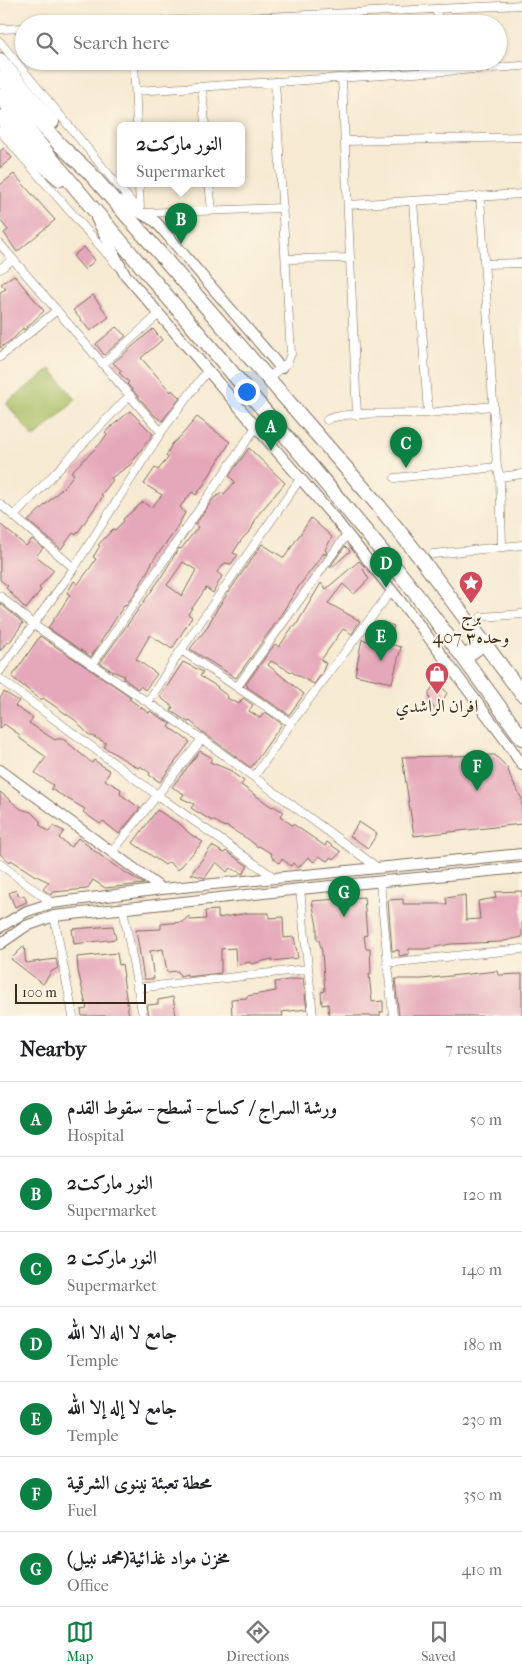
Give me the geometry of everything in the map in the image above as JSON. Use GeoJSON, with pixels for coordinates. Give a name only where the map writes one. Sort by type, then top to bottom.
{"type":"FeatureCollection","features":[{"type":"Feature","properties":{"kind":"highway"},"geometry":{"type":"LineString","coordinates":[[0,60],[68,140],[99,184],[378,505],[420,556],[522,694]]}},
{"type":"Feature","properties":{"kind":"highway"},"geometry":{"type":"LineString","coordinates":[[0,78],[60,145],[90,173]]}},
{"type":"Feature","properties":{"kind":"highway"},"geometry":{"type":"LineString","coordinates":[[0,96],[83,198],[399,573],[522,738]]}},
{"type":"Feature","properties":{"kind":"highway"},"geometry":{"type":"LineString","coordinates":[[0,117],[38,160],[54,175],[73,186]]}},
{"type":"Feature","properties":{"kind":"highway"},"geometry":{"type":"LineString","coordinates":[[464,658],[485,642]]}},
{"type":"Feature","properties":{"kind":"street"},"geometry":{"type":"LineString","coordinates":[[294,15],[522,4]]}},
{"type":"Feature","properties":{"kind":"street"},"geometry":{"type":"LineString","coordinates":[[436,8],[437,15]]}},
{"type":"Feature","properties":{"kind":"street"},"geometry":{"type":"LineString","coordinates":[[0,29],[15,28]]}},
{"type":"Feature","properties":{"kind":"street"},"geometry":{"type":"LineString","coordinates":[[0,42],[15,60]]}},
{"type":"Feature","properties":{"kind":"street"},"geometry":{"type":"LineString","coordinates":[[507,67],[522,66]]}},
{"type":"Feature","properties":{"kind":"street"},"geometry":{"type":"LineString","coordinates":[[23,70],[117,183]]}},
{"type":"Feature","properties":{"kind":"street"},"geometry":{"type":"LineString","coordinates":[[135,70],[137,122]]}},
{"type":"Feature","properties":{"kind":"street"},"geometry":{"type":"LineString","coordinates":[[136,91],[458,70]]}},
{"type":"Feature","properties":{"kind":"street"},"geometry":{"type":"LineString","coordinates":[[342,78],[357,415]]}},
{"type":"Feature","properties":{"kind":"street"},"geometry":{"type":"LineString","coordinates":[[268,378],[289,360],[291,354],[275,82]]}},
{"type":"Feature","properties":{"kind":"street"},"geometry":{"type":"LineString","coordinates":[[202,87],[205,122]]}},
{"type":"Feature","properties":{"kind":"street"},"geometry":{"type":"LineString","coordinates":[[0,131],[124,272],[347,534],[489,718],[522,765]]}},
{"type":"Feature","properties":{"kind":"street"},"geometry":{"type":"LineString","coordinates":[[345,141],[522,137]]}},
{"type":"Feature","properties":{"kind":"street"},"geometry":{"type":"LineString","coordinates":[[99,184],[122,204],[141,212],[156,222],[281,368]]}},
{"type":"Feature","properties":{"kind":"street"},"geometry":{"type":"LineString","coordinates":[[120,187],[141,212]]}},
{"type":"Feature","properties":{"kind":"street"},"geometry":{"type":"LineString","coordinates":[[139,187],[141,212]]}},
{"type":"Feature","properties":{"kind":"street"},"geometry":{"type":"LineString","coordinates":[[209,187],[212,210]]}},
{"type":"Feature","properties":{"kind":"street"},"geometry":{"type":"LineString","coordinates":[[348,205],[522,194]]}},
{"type":"Feature","properties":{"kind":"street"},"geometry":{"type":"LineString","coordinates":[[480,196],[497,467],[500,476],[502,546]]}},
{"type":"Feature","properties":{"kind":"street"},"geometry":{"type":"LineString","coordinates":[[83,198],[94,214],[124,272]]}},
{"type":"Feature","properties":{"kind":"street"},"geometry":{"type":"LineString","coordinates":[[413,201],[428,413]]}},
{"type":"Feature","properties":{"kind":"street"},"geometry":{"type":"LineString","coordinates":[[141,212],[283,208]]}},
{"type":"Feature","properties":{"kind":"street"},"geometry":{"type":"LineString","coordinates":[[0,244],[161,432]]}},
{"type":"Feature","properties":{"kind":"street"},"geometry":{"type":"LineString","coordinates":[[286,259],[350,258]]}},
{"type":"Feature","properties":{"kind":"street"},"geometry":{"type":"LineString","coordinates":[[0,269],[13,259]]}},
{"type":"Feature","properties":{"kind":"street"},"geometry":{"type":"LineString","coordinates":[[485,264],[522,262]]}},
{"type":"Feature","properties":{"kind":"street"},"geometry":{"type":"LineString","coordinates":[[0,357],[57,310]]}},
{"type":"Feature","properties":{"kind":"street"},"geometry":{"type":"LineString","coordinates":[[103,364],[159,314]]}},
{"type":"Feature","properties":{"kind":"street"},"geometry":{"type":"LineString","coordinates":[[0,671],[74,568],[161,432],[207,371]]}},
{"type":"Feature","properties":{"kind":"street"},"geometry":{"type":"LineString","coordinates":[[14,516],[130,395]]}},
{"type":"Feature","properties":{"kind":"street"},"geometry":{"type":"LineString","coordinates":[[326,420],[357,415],[428,413],[494,406]]}},
{"type":"Feature","properties":{"kind":"street"},"geometry":{"type":"LineString","coordinates":[[92,664],[256,427]]}},
{"type":"Feature","properties":{"kind":"street"},"geometry":{"type":"LineString","coordinates":[[395,478],[497,467]]}},
{"type":"Feature","properties":{"kind":"street"},"geometry":{"type":"LineString","coordinates":[[500,476],[522,474]]}},
{"type":"Feature","properties":{"kind":"street"},"geometry":{"type":"LineString","coordinates":[[148,702],[181,650],[300,479]]}},
{"type":"Feature","properties":{"kind":"street"},"geometry":{"type":"LineString","coordinates":[[0,504],[74,568]]}},
{"type":"Feature","properties":{"kind":"street"},"geometry":{"type":"LineString","coordinates":[[237,687],[347,534]]}},
{"type":"Feature","properties":{"kind":"street"},"geometry":{"type":"LineString","coordinates":[[433,554],[522,545]]}},
{"type":"Feature","properties":{"kind":"street"},"geometry":{"type":"LineString","coordinates":[[254,777],[291,723],[392,590]]}},
{"type":"Feature","properties":{"kind":"street"},"geometry":{"type":"LineString","coordinates":[[0,596],[34,625],[202,738],[378,868]]}},
{"type":"Feature","properties":{"kind":"street"},"geometry":{"type":"LineString","coordinates":[[481,617],[522,614]]}},
{"type":"Feature","properties":{"kind":"street"},"geometry":{"type":"LineString","coordinates":[[181,650],[291,723]]}},
{"type":"Feature","properties":{"kind":"street"},"geometry":{"type":"LineString","coordinates":[[0,678],[156,795],[275,878]]}},
{"type":"Feature","properties":{"kind":"street"},"geometry":{"type":"LineString","coordinates":[[112,852],[202,738]]}},
{"type":"Feature","properties":{"kind":"street"},"geometry":{"type":"LineString","coordinates":[[0,770],[162,890]]}},
{"type":"Feature","properties":{"kind":"street"},"geometry":{"type":"LineString","coordinates":[[0,927],[27,911],[52,903],[217,884],[522,854]]}},
{"type":"Feature","properties":{"kind":"street"},"geometry":{"type":"LineString","coordinates":[[0,864],[52,903]]}},
{"type":"Feature","properties":{"kind":"street"},"geometry":{"type":"LineString","coordinates":[[0,944],[26,926],[54,916],[300,889],[522,868]]}},
{"type":"Feature","properties":{"kind":"street"},"geometry":{"type":"LineString","coordinates":[[380,882],[393,1016]]}},
{"type":"Feature","properties":{"kind":"street"},"geometry":{"type":"LineString","coordinates":[[217,884],[218,898]]}},
{"type":"Feature","properties":{"kind":"street"},"geometry":{"type":"LineString","coordinates":[[300,889],[313,1016]]}},
{"type":"Feature","properties":{"kind":"street"},"geometry":{"type":"LineString","coordinates":[[123,908],[143,1016]]}},
{"type":"Feature","properties":{"kind":"street"},"geometry":{"type":"LineString","coordinates":[[54,916],[73,1016]]}},
{"type":"Feature","properties":{"kind":"street"},"geometry":{"type":"LineString","coordinates":[[387,963],[522,949]]}},
{"type":"Feature","properties":{"kind":"street"},"geometry":{"type":"LineString","coordinates":[[137,988],[308,969]]}},
{"type":"Feature","properties":{"kind":"green space"},"geometry":{"type":"Polygon","coordinates":[[[51,369],[76,400],[34,438],[6,403],[51,369]]]}},
{"type":"Feature","properties":{"kind":"building"},"geometry":{"type":"Polygon","coordinates":[[[4,148],[12,158],[0,168],[0,151],[4,148]]]}},
{"type":"Feature","properties":{"kind":"building"},"geometry":{"type":"Polygon","coordinates":[[[14,174],[55,220],[17,252],[4,233],[8,230],[0,220],[0,185],[14,174]]]}},
{"type":"Feature","properties":{"kind":"building"},"geometry":{"type":"Polygon","coordinates":[[[84,247],[95,260],[85,270],[73,256],[84,247]]]}},
{"type":"Feature","properties":{"kind":"building"},"geometry":{"type":"Polygon","coordinates":[[[14,275],[44,311],[24,330],[23,328],[14,338],[0,348],[0,292],[6,289],[1,284],[14,275]]]}},
{"type":"Feature","properties":{"kind":"building"},"geometry":{"type":"Polygon","coordinates":[[[93,295],[109,317],[90,331],[73,310],[93,295]]]}},
{"type":"Feature","properties":{"kind":"building"},"geometry":{"type":"Polygon","coordinates":[[[116,327],[126,336],[104,355],[96,344],[116,327]]]}},
{"type":"Feature","properties":{"kind":"building"},"geometry":{"type":"Polygon","coordinates":[[[153,329],[162,340],[141,358],[171,392],[172,390],[180,398],[162,421],[154,415],[127,384],[129,382],[119,373],[122,371],[113,363],[153,329]]]}},
{"type":"Feature","properties":{"kind":"building"},"geometry":{"type":"Polygon","coordinates":[[[130,411],[153,434],[130,465],[111,478],[113,480],[101,495],[103,496],[76,535],[73,533],[61,549],[28,521],[65,486],[74,474],[71,472],[100,444],[107,434],[105,432],[130,411]]]}},
{"type":"Feature","properties":{"kind":"building"},"geometry":{"type":"Polygon","coordinates":[[[197,417],[230,442],[196,495],[192,492],[180,507],[185,513],[173,534],[154,559],[136,592],[125,604],[91,657],[48,628],[70,595],[67,593],[74,581],[78,584],[96,559],[93,557],[100,546],[98,545],[113,529],[115,530],[124,521],[123,519],[143,502],[151,508],[162,495],[144,484],[155,468],[158,470],[168,458],[166,456],[172,444],[197,417]]]}},
{"type":"Feature","properties":{"kind":"building"},"geometry":{"type":"Polygon","coordinates":[[[249,448],[285,483],[257,516],[251,530],[242,539],[233,553],[238,555],[231,564],[225,563],[217,572],[222,576],[213,593],[206,588],[188,614],[192,617],[172,649],[150,635],[136,659],[157,674],[145,690],[140,686],[138,689],[123,678],[124,676],[100,663],[160,579],[179,548],[181,549],[198,527],[195,525],[214,498],[222,493],[224,494],[235,482],[229,476],[249,448]],[[183,562],[167,585],[182,596],[196,570],[183,562]]]}},
{"type":"Feature","properties":{"kind":"building"},"geometry":{"type":"Polygon","coordinates":[[[311,518],[332,537],[325,550],[327,552],[325,555],[324,553],[299,586],[275,624],[236,678],[190,649],[206,629],[217,609],[262,544],[284,558],[311,518]]]}},
{"type":"Feature","properties":{"kind":"building"},"geometry":{"type":"Polygon","coordinates":[[[0,524],[26,546],[32,539],[43,548],[36,556],[54,570],[39,588],[41,590],[26,609],[6,588],[8,586],[0,580],[0,524]]]}},
{"type":"Feature","properties":{"kind":"building"},"geometry":{"type":"Polygon","coordinates":[[[345,546],[350,551],[331,568],[330,567],[345,546]]]}},
{"type":"Feature","properties":{"kind":"building"},"geometry":{"type":"Polygon","coordinates":[[[359,561],[365,567],[363,569],[369,579],[354,594],[343,584],[328,603],[360,621],[352,634],[343,629],[321,660],[326,663],[314,684],[271,661],[268,665],[304,694],[289,715],[247,687],[246,684],[275,644],[279,647],[293,626],[295,627],[321,583],[326,589],[359,561]]]}},
{"type":"Feature","properties":{"kind":"building"},"geometry":{"type":"Polygon","coordinates":[[[0,603],[23,623],[9,643],[7,642],[0,651],[0,603]]]}},
{"type":"Feature","properties":{"kind":"building"},"geometry":{"type":"Polygon","coordinates":[[[383,622],[394,626],[389,644],[401,647],[392,683],[355,675],[362,639],[377,644],[383,622]]]}},
{"type":"Feature","properties":{"kind":"building"},"geometry":{"type":"Polygon","coordinates":[[[40,636],[131,697],[129,699],[149,713],[150,711],[171,724],[169,727],[190,742],[160,782],[140,766],[138,768],[104,747],[106,743],[88,734],[75,720],[43,698],[41,700],[12,677],[40,636]]]}},
{"type":"Feature","properties":{"kind":"building"},"geometry":{"type":"Polygon","coordinates":[[[183,662],[203,672],[200,676],[218,687],[228,696],[227,698],[239,704],[243,698],[253,705],[249,711],[260,718],[265,712],[282,724],[251,768],[190,721],[188,722],[171,711],[173,707],[160,697],[183,662]]]}},
{"type":"Feature","properties":{"kind":"building"},"geometry":{"type":"Polygon","coordinates":[[[437,680],[447,693],[437,711],[430,703],[429,693],[437,680]]]}},
{"type":"Feature","properties":{"kind":"building"},"geometry":{"type":"Polygon","coordinates":[[[4,692],[19,701],[15,706],[33,718],[29,723],[55,740],[63,739],[92,763],[94,760],[110,771],[105,780],[121,789],[120,794],[140,808],[119,834],[103,821],[100,824],[83,812],[85,809],[51,789],[53,785],[35,773],[46,757],[18,737],[20,735],[4,724],[0,729],[0,698],[4,692]]]}},
{"type":"Feature","properties":{"kind":"building"},"geometry":{"type":"Polygon","coordinates":[[[200,751],[212,758],[210,762],[232,771],[244,781],[241,785],[272,807],[284,812],[280,816],[292,825],[325,846],[327,842],[341,852],[334,859],[331,857],[327,861],[319,856],[314,862],[308,857],[298,868],[293,863],[291,866],[282,859],[279,863],[271,856],[272,854],[248,839],[191,808],[194,804],[181,798],[184,794],[172,787],[200,751]]]}},
{"type":"Feature","properties":{"kind":"building"},"geometry":{"type":"Polygon","coordinates":[[[495,755],[507,767],[522,799],[522,824],[414,836],[402,757],[495,755]]]}},
{"type":"Feature","properties":{"kind":"building"},"geometry":{"type":"Polygon","coordinates":[[[0,792],[21,809],[31,812],[40,821],[40,825],[49,832],[53,826],[64,831],[59,838],[71,847],[78,838],[109,862],[144,884],[105,888],[93,880],[87,889],[53,892],[51,895],[43,889],[49,882],[11,860],[10,862],[0,854],[0,792]]]}},
{"type":"Feature","properties":{"kind":"building"},"geometry":{"type":"Polygon","coordinates":[[[157,810],[203,842],[178,870],[169,862],[165,865],[133,843],[157,810]]]}},
{"type":"Feature","properties":{"kind":"building"},"geometry":{"type":"Polygon","coordinates":[[[359,822],[377,834],[368,848],[350,836],[359,822]]]}},
{"type":"Feature","properties":{"kind":"building"},"geometry":{"type":"Polygon","coordinates":[[[212,846],[224,853],[226,851],[248,866],[243,874],[230,868],[227,872],[216,862],[205,878],[191,874],[212,846]]]}},
{"type":"Feature","properties":{"kind":"building"},"geometry":{"type":"Polygon","coordinates":[[[16,890],[20,897],[24,895],[27,902],[15,907],[9,893],[16,890]]]}},
{"type":"Feature","properties":{"kind":"building"},"geometry":{"type":"Polygon","coordinates":[[[522,891],[522,937],[500,942],[451,944],[425,949],[409,949],[409,954],[399,956],[399,950],[392,951],[388,900],[403,899],[403,904],[447,904],[446,898],[465,895],[466,920],[480,919],[478,901],[496,898],[495,892],[522,891]]]}},
{"type":"Feature","properties":{"kind":"building"},"geometry":{"type":"Polygon","coordinates":[[[364,897],[367,935],[364,936],[366,949],[370,949],[371,974],[369,974],[372,1002],[383,1001],[383,1012],[380,1012],[380,1016],[329,1016],[328,1004],[322,1005],[321,992],[325,991],[322,952],[319,940],[317,940],[317,926],[312,901],[364,897]]]}},
{"type":"Feature","properties":{"kind":"building"},"geometry":{"type":"Polygon","coordinates":[[[218,910],[218,918],[248,913],[269,913],[269,918],[283,917],[284,938],[294,937],[298,958],[272,961],[272,959],[236,965],[235,948],[221,949],[221,973],[187,977],[187,974],[180,976],[178,971],[167,972],[163,949],[150,951],[154,979],[144,979],[136,930],[161,929],[161,924],[182,922],[189,916],[190,920],[206,919],[205,911],[218,910]]]}},
{"type":"Feature","properties":{"kind":"building"},"geometry":{"type":"Polygon","coordinates":[[[113,926],[116,939],[74,944],[72,929],[113,926]]]}},
{"type":"Feature","properties":{"kind":"building"},"geometry":{"type":"Polygon","coordinates":[[[24,946],[26,963],[56,959],[58,968],[52,971],[43,984],[11,959],[24,946]]]}},
{"type":"Feature","properties":{"kind":"building"},"geometry":{"type":"Polygon","coordinates":[[[117,953],[119,965],[122,964],[129,1016],[82,1016],[81,1010],[87,1009],[78,971],[77,957],[117,953]]]}},
{"type":"Feature","properties":{"kind":"building"},"geometry":{"type":"Polygon","coordinates":[[[497,971],[498,975],[522,974],[522,1016],[399,1016],[395,979],[422,979],[497,971]]]}},
{"type":"Feature","properties":{"kind":"building"},"geometry":{"type":"Polygon","coordinates":[[[303,978],[307,1009],[282,1012],[283,1016],[232,1016],[231,999],[247,998],[247,996],[276,991],[275,982],[303,978]]]}},
{"type":"Feature","properties":{"kind":"building"},"geometry":{"type":"Polygon","coordinates":[[[173,997],[176,1016],[149,1016],[147,1005],[158,1004],[158,1000],[173,997]]]}},
{"type":"Feature","properties":{"kind":"place","name":"النور ماركت2"},"geometry":{"type":"Point","coordinates":[181,244]}},
{"type":"Feature","properties":{"kind":"place","name":"ورشة السراج / كساح - تسطح - سقوط القدم"},"geometry":{"type":"Point","coordinates":[271,451]}},
{"type":"Feature","properties":{"kind":"place","name":"النور ماركت 2"},"geometry":{"type":"Point","coordinates":[406,468]}},
{"type":"Feature","properties":{"kind":"place","name":"جامع لا اله الا الله"},"geometry":{"type":"Point","coordinates":[386,588]}},
{"type":"Feature","properties":{"kind":"place","name":"برج وحده٣ 407"},"geometry":{"type":"Point","coordinates":[471,604]}},
{"type":"Feature","properties":{"kind":"place","name":"جامع لا إله إلا الله"},"geometry":{"type":"Point","coordinates":[381,661]}},
{"type":"Feature","properties":{"kind":"place","name":"افران الراشدي"},"geometry":{"type":"Point","coordinates":[437,695]}},
{"type":"Feature","properties":{"kind":"place","name":"محطة تعبئة نينوى الشرقية"},"geometry":{"type":"Point","coordinates":[477,791]}},
{"type":"Feature","properties":{"kind":"place","name":"مخزن مواد غذائية(محمد نبيل)"},"geometry":{"type":"Point","coordinates":[344,917]}}]}
